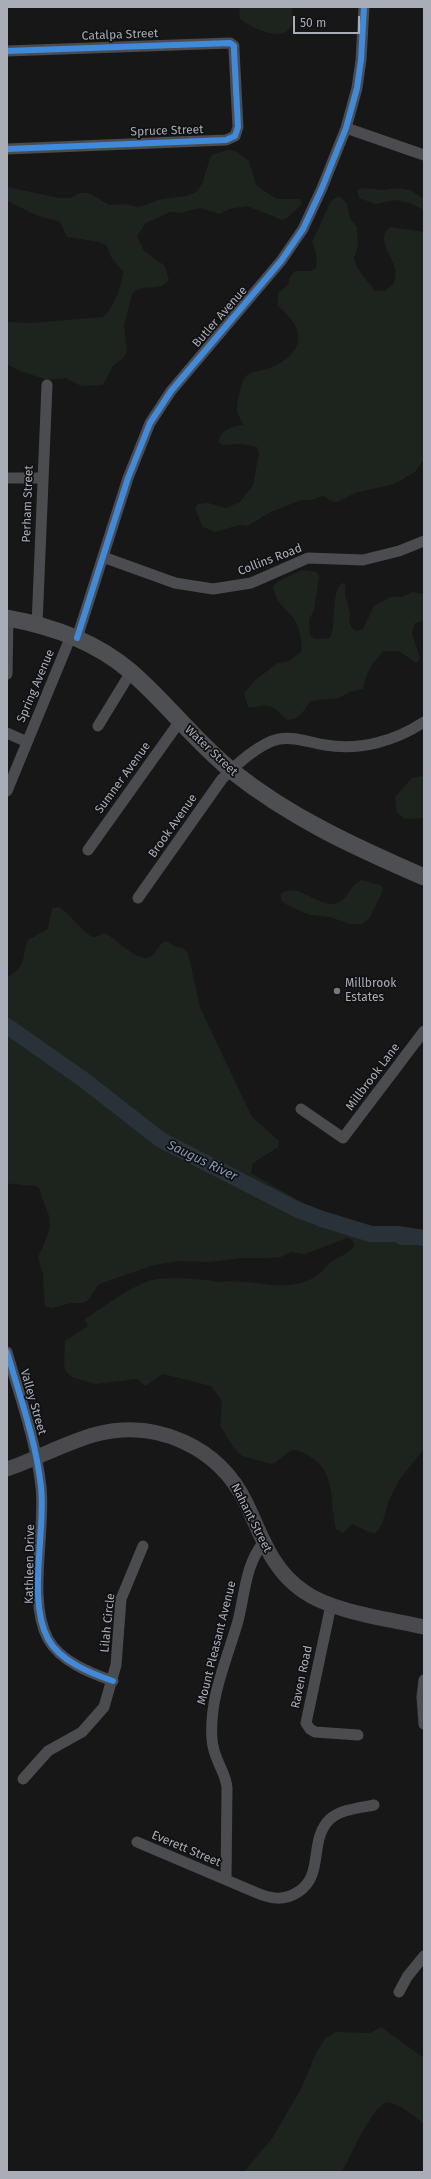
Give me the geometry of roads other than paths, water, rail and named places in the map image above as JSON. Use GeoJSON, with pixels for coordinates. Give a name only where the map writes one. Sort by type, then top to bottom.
{"type":"FeatureCollection","features":[{"type":"Feature","properties":{"kind":"main road","name":"Water Street"},"geometry":{"type":"LineString","coordinates":[[8,619],[37,625],[74,637],[106,654],[131,672],[231,770],[301,819],[336,838],[424,877]]}},
{"type":"Feature","properties":{"kind":"main road","name":"Nahant Street"},"geometry":{"type":"LineString","coordinates":[[7,1470],[85,1438],[112,1431],[141,1430],[175,1438],[201,1451],[231,1479],[245,1501],[273,1562],[293,1583],[313,1597],[331,1605],[424,1627]]}},
{"type":"Feature","properties":{"kind":"street","name":"Butler Avenue"},"geometry":{"type":"LineString","coordinates":[[74,637],[103,557],[130,472],[150,424],[171,391],[255,293],[292,246],[313,208],[346,128],[359,76],[364,7]]}},
{"type":"Feature","properties":{"kind":"street","name":"Catalpa Street"},"geometry":{"type":"LineString","coordinates":[[7,51],[227,43],[233,45]]}},
{"type":"Feature","properties":{"kind":"street","name":"Spruce Street"},"geometry":{"type":"LineString","coordinates":[[7,149],[231,139],[236,134],[238,127],[233,45]]}},
{"type":"Feature","properties":{"kind":"street"},"geometry":{"type":"LineString","coordinates":[[346,128],[424,155]]}},
{"type":"Feature","properties":{"kind":"street","name":"Perham Street"},"geometry":{"type":"LineString","coordinates":[[37,625],[47,385]]}},
{"type":"Feature","properties":{"kind":"street"},"geometry":{"type":"LineString","coordinates":[[7,478],[42,478]]}},
{"type":"Feature","properties":{"kind":"street","name":"Collins Road"},"geometry":{"type":"LineString","coordinates":[[103,557],[175,583],[213,588],[251,583],[308,558],[363,560],[399,551],[424,541]]}},
{"type":"Feature","properties":{"kind":"street"},"geometry":{"type":"LineString","coordinates":[[7,674],[8,619]]}},
{"type":"Feature","properties":{"kind":"street","name":"Spring Avenue"},"geometry":{"type":"LineString","coordinates":[[7,791],[27,742],[74,637]]}},
{"type":"Feature","properties":{"kind":"street"},"geometry":{"type":"LineString","coordinates":[[98,726],[131,672]]}},
{"type":"Feature","properties":{"kind":"street","name":"Sumner Avenue"},"geometry":{"type":"LineString","coordinates":[[88,850],[180,721]]}},
{"type":"Feature","properties":{"kind":"street","name":"Brook Avenue"},"geometry":{"type":"LineString","coordinates":[[138,898],[218,785],[231,770],[264,745],[280,739],[298,739],[336,747],[359,746],[398,736],[424,722]]}},
{"type":"Feature","properties":{"kind":"street"},"geometry":{"type":"LineString","coordinates":[[7,733],[27,742]]}},
{"type":"Feature","properties":{"kind":"street","name":"Millbrook Lane"},"geometry":{"type":"LineString","coordinates":[[300,1109],[343,1138],[424,1031]]}},
{"type":"Feature","properties":{"kind":"street","name":"Valley Street"},"geometry":{"type":"LineString","coordinates":[[7,1352],[28,1422],[36,1458]]}},
{"type":"Feature","properties":{"kind":"street","name":"Kathleen Drive"},"geometry":{"type":"LineString","coordinates":[[36,1458],[42,1498],[39,1594],[45,1633],[53,1647],[71,1661],[94,1674],[113,1681]]}},
{"type":"Feature","properties":{"kind":"street","name":"Mount Pleasant Avenue"},"geometry":{"type":"LineString","coordinates":[[226,1880],[227,1788],[225,1778],[213,1753],[212,1716],[218,1683],[241,1611],[250,1567],[253,1558],[263,1543]]}},
{"type":"Feature","properties":{"kind":"street","name":"Lilah Circle"},"geometry":{"type":"LineString","coordinates":[[23,1779],[48,1751],[74,1738],[91,1724],[104,1707],[113,1681],[118,1653],[121,1599],[143,1546]]}},
{"type":"Feature","properties":{"kind":"street","name":"Raven Road"},"geometry":{"type":"LineString","coordinates":[[331,1605],[306,1724],[315,1732],[358,1735]]}},
{"type":"Feature","properties":{"kind":"street"},"geometry":{"type":"LineString","coordinates":[[424,1680],[422,1708],[424,1724]]}},
{"type":"Feature","properties":{"kind":"street"},"geometry":{"type":"LineString","coordinates":[[226,1880],[272,1898],[283,1898],[296,1894],[307,1886],[314,1873],[318,1842],[327,1823],[334,1816],[345,1811],[374,1805]]}},
{"type":"Feature","properties":{"kind":"street","name":"Everett Street"},"geometry":{"type":"LineString","coordinates":[[137,1842],[226,1880]]}},
{"type":"Feature","properties":{"kind":"street"},"geometry":{"type":"LineString","coordinates":[[399,1992],[410,1972],[424,1956]]}},
{"type":"Feature","properties":{"kind":"waterway","name":"Saugus River"},"geometry":{"type":"LineString","coordinates":[[7,1026],[84,1080],[161,1140],[296,1209],[322,1219],[371,1234],[397,1234],[424,1238]]}},
{"type":"Feature","properties":{"kind":"place","name":"Millbrook Estates"},"geometry":{"type":"Point","coordinates":[337,991]}}]}
